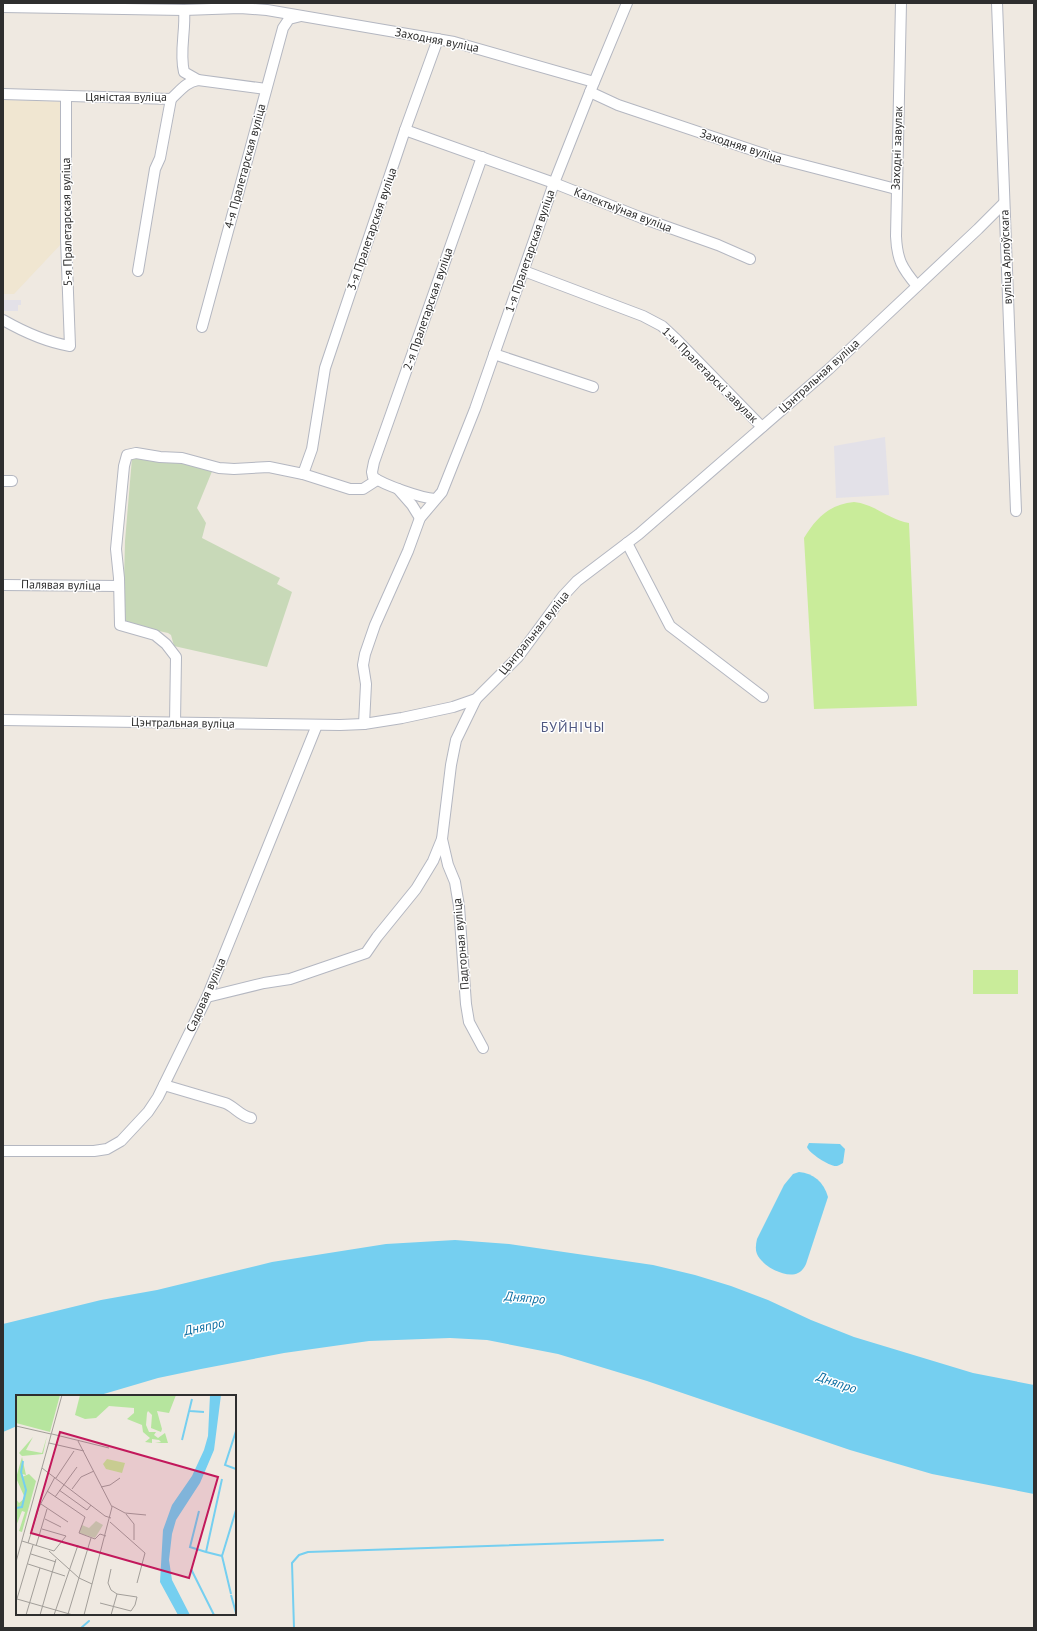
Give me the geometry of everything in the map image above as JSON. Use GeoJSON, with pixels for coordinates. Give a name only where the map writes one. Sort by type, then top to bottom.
{"type":"FeatureCollection","features":[{"type":"Feature","properties":{"kind":"street","name":"1-я Пралетарская вуліца"},"geometry":{"type":"LineString","coordinates":[[435,499],[442,492],[475,409],[554,183],[627,3]]}},
{"type":"Feature","properties":{"kind":"street","name":"Заходні завулак"},"geometry":{"type":"LineString","coordinates":[[901,3],[896,189],[897,249],[904,270],[917,286]]}},
{"type":"Feature","properties":{"kind":"street","name":"вуліца Арлоўскага"},"geometry":{"type":"LineString","coordinates":[[997,3],[1016,511]]}},
{"type":"Feature","properties":{"kind":"street","name":"Заходняя вуліца"},"geometry":{"type":"LineString","coordinates":[[3,7],[184,10],[240,8],[267,10],[438,39],[475,47],[594,82]]}},
{"type":"Feature","properties":{"kind":"street"},"geometry":{"type":"LineString","coordinates":[[184,10],[185,22],[182,65],[184,72],[198,80],[266,89]]}},
{"type":"Feature","properties":{"kind":"street","name":"4-я Пралетарская вуліца"},"geometry":{"type":"LineString","coordinates":[[202,327],[283,28],[289,19],[301,16]]}},
{"type":"Feature","properties":{"kind":"street","name":"3-я Пралетарская вуліца"},"geometry":{"type":"LineString","coordinates":[[303,474],[312,450],[325,368],[405,130],[438,39]]}},
{"type":"Feature","properties":{"kind":"street","name":"Цяністая вуліца"},"geometry":{"type":"LineString","coordinates":[[3,94],[171,99],[185,85],[191,81],[198,80]]}},
{"type":"Feature","properties":{"kind":"street","name":"Заходняя вуліца"},"geometry":{"type":"LineString","coordinates":[[590,92],[618,105],[776,158],[896,189]]}},
{"type":"Feature","properties":{"kind":"street","name":"5-я Пралетарская вуліца"},"geometry":{"type":"LineString","coordinates":[[3,320],[23,332],[57,344],[70,346],[66,239],[66,97]]}},
{"type":"Feature","properties":{"kind":"street"},"geometry":{"type":"LineString","coordinates":[[138,271],[155,169],[160,158],[171,99]]}},
{"type":"Feature","properties":{"kind":"street","name":"Калектыўная вуліца"},"geometry":{"type":"LineString","coordinates":[[405,130],[554,183],[642,218],[718,245],[750,259]]}},
{"type":"Feature","properties":{"kind":"street","name":"2-я Пралетарская вуліца"},"geometry":{"type":"LineString","coordinates":[[377,480],[373,477],[372,472],[374,462],[482,157]]}},
{"type":"Feature","properties":{"kind":"street","name":"Цэнтральная вуліца"},"geometry":{"type":"LineString","coordinates":[[3,720],[317,725],[364,724],[434,711],[464,703],[476,698],[518,657],[562,596],[577,581],[627,543],[828,369],[1004,203]]}},
{"type":"Feature","properties":{"kind":"street","name":"1-ы Пралетарскі завулак"},"geometry":{"type":"LineString","coordinates":[[524,270],[643,316],[662,326],[762,427]]}},
{"type":"Feature","properties":{"kind":"street"},"geometry":{"type":"LineString","coordinates":[[494,354],[593,387]]}},
{"type":"Feature","properties":{"kind":"street"},"geometry":{"type":"LineString","coordinates":[[175,723],[176,657],[166,644],[155,635],[120,625],[120,586],[116,549],[124,466],[127,455],[136,453],[160,458],[182,458],[219,468],[234,469],[269,467],[303,474],[350,489],[363,489],[377,480],[426,498],[435,499]]}},
{"type":"Feature","properties":{"kind":"street"},"geometry":{"type":"LineString","coordinates":[[395,487],[405,496],[420,518]]}},
{"type":"Feature","properties":{"kind":"street"},"geometry":{"type":"LineString","coordinates":[[364,724],[366,684],[363,665],[365,654],[381,611],[408,551],[420,518],[435,499]]}},
{"type":"Feature","properties":{"kind":"street"},"geometry":{"type":"LineString","coordinates":[[627,543],[670,626],[763,697]]}},
{"type":"Feature","properties":{"kind":"street","name":"Палявая вуліца"},"geometry":{"type":"LineString","coordinates":[[3,584],[120,586]]}},
{"type":"Feature","properties":{"kind":"street","name":"Падгорная вуліца"},"geometry":{"type":"LineString","coordinates":[[207,997],[264,983],[290,979],[366,954],[377,937],[416,889],[433,861],[442,839],[451,765],[456,740],[476,698]]}},
{"type":"Feature","properties":{"kind":"street","name":"Садовая вуліца"},"geometry":{"type":"LineString","coordinates":[[3,1151],[94,1151],[113,1147],[121,1141],[148,1112],[158,1097],[207,997],[317,725]]}},
{"type":"Feature","properties":{"kind":"street","name":"Падгорная вуліца"},"geometry":{"type":"LineString","coordinates":[[442,839],[459,906],[466,1004],[469,1022],[483,1048]]}},
{"type":"Feature","properties":{"kind":"street"},"geometry":{"type":"LineString","coordinates":[[164,1085],[225,1103],[246,1117],[251,1118]]}},
{"type":"Feature","properties":{"kind":"shaded area"},"geometry":{"type":"Polygon","coordinates":[[[3,100],[64,102],[62,243],[14,294],[3,294],[3,100]]]}},
{"type":"Feature","properties":{"kind":"shaded area"},"geometry":{"type":"Polygon","coordinates":[[[3,300],[21,300],[21,305],[18,305],[18,311],[3,311],[3,300]]]}},
{"type":"Feature","properties":{"kind":"shaded area"},"geometry":{"type":"Polygon","coordinates":[[[885,437],[889,495],[836,498],[834,446],[885,437]]]}},
{"type":"Feature","properties":{"kind":"green space"},"geometry":{"type":"Polygon","coordinates":[[[132,458],[187,462],[213,469],[197,508],[206,523],[202,538],[280,578],[277,584],[292,592],[267,667],[174,646],[171,635],[168,633],[123,623],[125,541],[132,458]]]}},
{"type":"Feature","properties":{"kind":"green space"},"geometry":{"type":"Polygon","coordinates":[[[845,503],[862,503],[895,519],[909,523],[917,706],[814,709],[804,538],[824,513],[845,503]]]}},
{"type":"Feature","properties":{"kind":"green space"},"geometry":{"type":"Polygon","coordinates":[[[973,970],[1018,970],[1018,994],[973,994],[973,970]]]}},
{"type":"Feature","properties":{"kind":"water"},"geometry":{"type":"Polygon","coordinates":[[[809,1143],[840,1144],[845,1149],[843,1163],[834,1166],[825,1162],[809,1150],[807,1147],[809,1143]]]}},
{"type":"Feature","properties":{"kind":"water"},"geometry":{"type":"Polygon","coordinates":[[[799,1172],[809,1174],[817,1179],[824,1187],[828,1197],[805,1265],[798,1273],[787,1274],[781,1273],[764,1263],[757,1254],[756,1245],[757,1239],[784,1185],[793,1174],[799,1172]]]}},
{"type":"Feature","properties":{"kind":"water","name":"Дняпро"},"geometry":{"type":"Polygon","coordinates":[[[455,1240],[509,1244],[653,1265],[695,1275],[731,1286],[768,1300],[811,1320],[854,1337],[973,1373],[1034,1385],[1034,1494],[932,1474],[850,1450],[647,1381],[558,1354],[487,1340],[450,1338],[369,1341],[284,1353],[201,1369],[158,1378],[100,1395],[16,1395],[16,1426],[3,1432],[3,1324],[101,1300],[157,1290],[272,1262],[386,1244],[455,1240]]]}},
{"type":"Feature","properties":{"kind":"waterway"},"geometry":{"type":"LineString","coordinates":[[294,1628],[292,1563],[299,1555],[308,1552],[663,1540]]}},
{"type":"Feature","properties":{"kind":"waterway"},"geometry":{"type":"LineString","coordinates":[[81,1628],[89,1621]]}},
{"type":"Feature","properties":{"kind":"district","name":"БУЙНІЧЫ"},"geometry":{"type":"Point","coordinates":[573,727]}}]}
